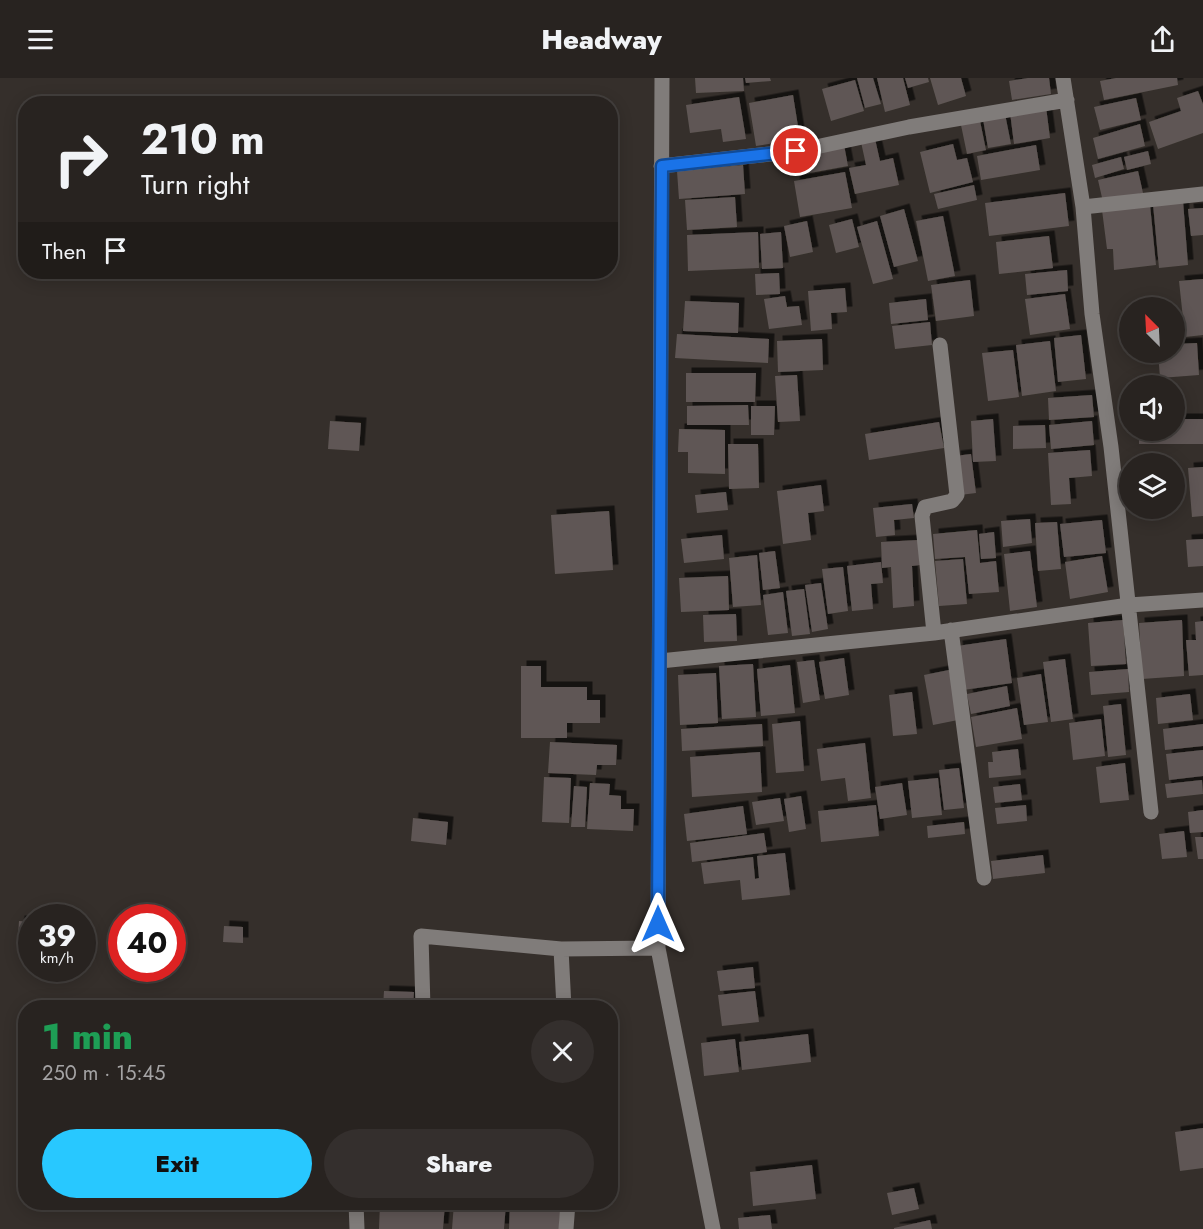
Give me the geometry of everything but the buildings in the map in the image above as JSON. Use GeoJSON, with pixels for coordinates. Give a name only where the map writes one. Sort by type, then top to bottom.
{"type":"FeatureCollection","features":[{"type":"Feature","properties":{"kind":"street"},"geometry":{"type":"LineString","coordinates":[[662,78],[658,948],[713,1229]]}},
{"type":"Feature","properties":{"kind":"street"},"geometry":{"type":"LineString","coordinates":[[1063,78],[1083,207],[1092,314],[1111,447],[1151,812]]}},
{"type":"Feature","properties":{"kind":"street"},"geometry":{"type":"LineString","coordinates":[[662,166],[796,151],[909,127],[1067,100]]}},
{"type":"Feature","properties":{"kind":"street"},"geometry":{"type":"LineString","coordinates":[[1083,207],[1203,194]]}},
{"type":"Feature","properties":{"kind":"street"},"geometry":{"type":"LineString","coordinates":[[933,633],[923,510],[952,501],[957,495],[940,345]]}},
{"type":"Feature","properties":{"kind":"street"},"geometry":{"type":"LineString","coordinates":[[660,660],[933,633],[1129,605],[1203,600]]}},
{"type":"Feature","properties":{"kind":"street"},"geometry":{"type":"LineString","coordinates":[[951,630],[984,878]]}},
{"type":"Feature","properties":{"kind":"street"},"geometry":{"type":"LineString","coordinates":[[423,1000],[422,936],[561,949],[658,948]]}},
{"type":"Feature","properties":{"kind":"street"},"geometry":{"type":"LineString","coordinates":[[561,949],[564,1000]]}},
{"type":"Feature","properties":{"kind":"street"},"geometry":{"type":"LineString","coordinates":[[356,1210],[357,1229]]}},
{"type":"Feature","properties":{"kind":"street"},"geometry":{"type":"LineString","coordinates":[[566,1229],[567,1210]]}},
{"type":"Feature","properties":{"kind":"route"},"geometry":{"type":"LineString","coordinates":[[658,924],[662,166],[796,151]]}}]}
